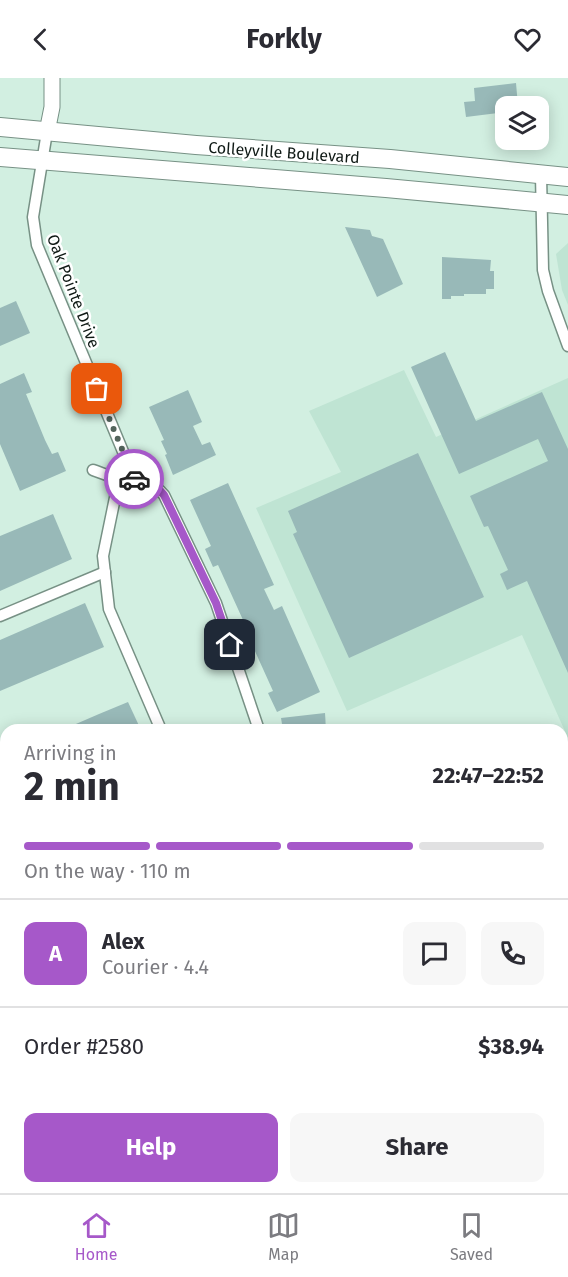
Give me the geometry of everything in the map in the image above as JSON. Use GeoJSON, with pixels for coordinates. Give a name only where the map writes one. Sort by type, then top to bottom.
{"type":"FeatureCollection","features":[{"type":"Feature","properties":{"kind":"main road"},"geometry":{"type":"LineString","coordinates":[[47,132],[52,107],[52,78]]}},
{"type":"Feature","properties":{"kind":"main road","name":"Colleyville Boulevard"},"geometry":{"type":"LineString","coordinates":[[0,127],[196,146],[390,159],[568,177]]}},
{"type":"Feature","properties":{"kind":"main road","name":"Colleyville Boulevard"},"geometry":{"type":"LineString","coordinates":[[0,157],[386,188],[568,206]]}},
{"type":"Feature","properties":{"kind":"street","name":"Oak Pointe Drive"},"geometry":{"type":"LineString","coordinates":[[47,132],[33,218],[37,245],[124,454],[103,556],[105,572],[110,609],[158,724]]}},
{"type":"Feature","properties":{"kind":"street"},"geometry":{"type":"LineString","coordinates":[[541,175],[543,270],[548,291],[568,346]]}},
{"type":"Feature","properties":{"kind":"street"},"geometry":{"type":"LineString","coordinates":[[93,470],[119,479],[138,479],[154,484],[164,495],[216,603],[257,724]]}},
{"type":"Feature","properties":{"kind":"street"},"geometry":{"type":"LineString","coordinates":[[0,616],[105,572]]}},
{"type":"Feature","properties":{"kind":"shaded area"},"geometry":{"type":"Polygon","coordinates":[[[568,243],[568,305],[562,290],[556,254],[568,243]]]}},
{"type":"Feature","properties":{"kind":"shaded area"},"geometry":{"type":"Polygon","coordinates":[[[404,370],[436,437],[568,378],[568,724],[562,724],[522,635],[347,711],[256,508],[341,472],[309,411],[404,370]]]}},
{"type":"Feature","properties":{"kind":"building"},"geometry":{"type":"Polygon","coordinates":[[[516,83],[517,96],[495,96],[495,113],[466,117],[464,102],[475,101],[474,88],[516,83]]]}},
{"type":"Feature","properties":{"kind":"building"},"geometry":{"type":"Polygon","coordinates":[[[345,227],[370,230],[372,236],[383,239],[403,284],[377,297],[345,227]]]}},
{"type":"Feature","properties":{"kind":"building"},"geometry":{"type":"Polygon","coordinates":[[[442,257],[491,260],[490,271],[494,271],[494,289],[486,289],[486,294],[464,294],[464,296],[451,296],[451,299],[442,299],[442,257]]]}},
{"type":"Feature","properties":{"kind":"building"},"geometry":{"type":"Polygon","coordinates":[[[16,301],[30,333],[0,346],[0,308],[16,301]]]}},
{"type":"Feature","properties":{"kind":"building"},"geometry":{"type":"Polygon","coordinates":[[[445,352],[476,421],[542,392],[568,449],[568,673],[527,581],[507,590],[500,574],[508,570],[488,526],[484,527],[470,496],[548,461],[538,439],[459,474],[411,367],[445,352]]]}},
{"type":"Feature","properties":{"kind":"building"},"geometry":{"type":"Polygon","coordinates":[[[24,373],[32,392],[26,394],[45,440],[52,454],[58,452],[66,471],[20,491],[0,444],[0,384],[24,373]]]}},
{"type":"Feature","properties":{"kind":"building"},"geometry":{"type":"Polygon","coordinates":[[[188,390],[202,422],[193,426],[202,445],[210,442],[216,455],[173,475],[161,441],[164,440],[149,407],[188,390]]]}},
{"type":"Feature","properties":{"kind":"building"},"geometry":{"type":"Polygon","coordinates":[[[418,453],[484,597],[349,658],[293,534],[297,532],[288,511],[418,453]]]}},
{"type":"Feature","properties":{"kind":"building"},"geometry":{"type":"Polygon","coordinates":[[[228,483],[274,585],[264,589],[274,610],[282,606],[320,692],[277,712],[268,693],[273,691],[249,638],[245,640],[237,622],[243,620],[218,565],[213,567],[205,549],[211,546],[190,500],[228,483]]]}},
{"type":"Feature","properties":{"kind":"building"},"geometry":{"type":"Polygon","coordinates":[[[53,514],[72,559],[0,591],[0,536],[53,514]]]}},
{"type":"Feature","properties":{"kind":"building"},"geometry":{"type":"Polygon","coordinates":[[[85,603],[104,647],[0,691],[0,640],[85,603]]]}},
{"type":"Feature","properties":{"kind":"building"},"geometry":{"type":"Polygon","coordinates":[[[128,702],[138,724],[76,724],[128,702]]]}},
{"type":"Feature","properties":{"kind":"building"},"geometry":{"type":"Polygon","coordinates":[[[325,713],[326,724],[282,724],[281,718],[325,713]]]}},
{"type":"Feature","properties":{"kind":"way so far"},"geometry":{"type":"LineString","coordinates":[[97,389],[124,454],[119,479],[134,479]]}},
{"type":"Feature","properties":{"kind":"route"},"geometry":{"type":"LineString","coordinates":[[134,479],[154,484],[164,495],[216,603],[230,645]]}}]}
